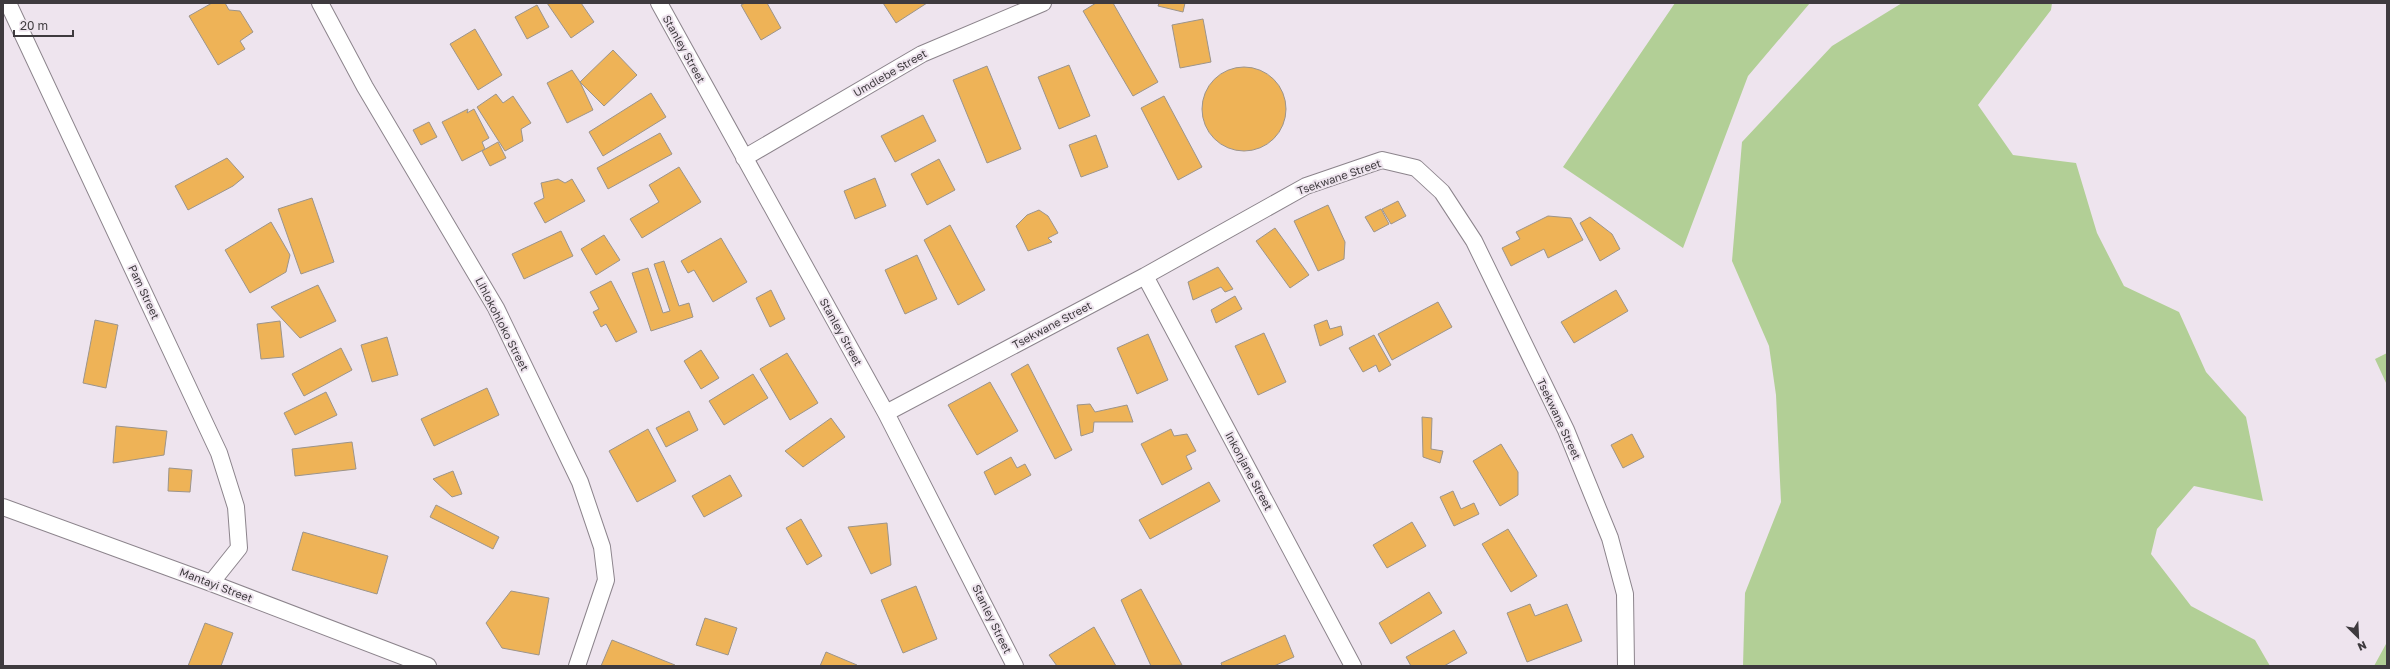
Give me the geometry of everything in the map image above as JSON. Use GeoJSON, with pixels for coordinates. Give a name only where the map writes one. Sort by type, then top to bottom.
{"type":"FeatureCollection","features":[{"type":"Feature","properties":{"kind":"street","name":"Pam Street"},"geometry":{"type":"LineString","coordinates":[[8,3],[219,453],[236,507],[239,548],[212,583]]}},
{"type":"Feature","properties":{"kind":"street","name":"Lihlokohloko Street"},"geometry":{"type":"LineString","coordinates":[[320,3],[366,87],[496,308],[580,482],[602,548],[606,580],[577,666]]}},
{"type":"Feature","properties":{"kind":"street","name":"Stanley Street"},"geometry":{"type":"LineString","coordinates":[[659,3],[886,413],[1015,666]]}},
{"type":"Feature","properties":{"kind":"street","name":"Umdlebe Street"},"geometry":{"type":"LineString","coordinates":[[744,158],[922,54],[1043,3]]}},
{"type":"Feature","properties":{"kind":"street","name":"Tsekwane Street"},"geometry":{"type":"LineString","coordinates":[[886,413],[1145,276],[1306,186],[1382,160],[1416,168],[1442,192],[1474,241],[1566,430],[1610,538],[1625,594],[1626,666]]}},
{"type":"Feature","properties":{"kind":"street","name":"Inkonjane Street"},"geometry":{"type":"LineString","coordinates":[[1145,276],[1353,666]]}},
{"type":"Feature","properties":{"kind":"street","name":"Mantayi Street"},"geometry":{"type":"LineString","coordinates":[[3,508],[212,583],[428,666]]}},
{"type":"Feature","properties":{"kind":"green space"},"geometry":{"type":"Polygon","coordinates":[[[1675,3],[1810,3],[1748,76],[1683,248],[1563,167],[1675,3]]]}},
{"type":"Feature","properties":{"kind":"green space"},"geometry":{"type":"Polygon","coordinates":[[[1902,3],[2052,3],[2051,10],[1978,105],[2013,155],[2076,163],[2097,233],[2124,286],[2179,312],[2206,372],[2246,417],[2263,501],[2194,486],[2157,529],[2151,554],[2191,606],[2255,640],[2270,666],[1743,666],[1745,593],[1781,502],[1776,395],[1769,346],[1732,261],[1742,142],[1832,46],[1902,3]]]}},
{"type":"Feature","properties":{"kind":"green space"},"geometry":{"type":"Polygon","coordinates":[[[2387,353],[2387,385],[2375,359],[2387,353]]]}},
{"type":"Feature","properties":{"kind":"green space"},"geometry":{"type":"Polygon","coordinates":[[[2387,643],[2387,666],[2374,666],[2386,644],[2387,643]]]}},
{"type":"Feature","properties":{"kind":"building"},"geometry":{"type":"Polygon","coordinates":[[[212,3],[225,3],[229,10],[240,11],[253,32],[240,41],[245,49],[218,65],[189,16],[212,3]]]}},
{"type":"Feature","properties":{"kind":"building"},"geometry":{"type":"Polygon","coordinates":[[[547,3],[581,3],[594,22],[571,38],[547,3]]]}},
{"type":"Feature","properties":{"kind":"building"},"geometry":{"type":"Polygon","coordinates":[[[745,3],[767,3],[781,28],[761,40],[741,5],[745,3]]]}},
{"type":"Feature","properties":{"kind":"building"},"geometry":{"type":"Polygon","coordinates":[[[883,3],[927,3],[896,23],[883,3]]]}},
{"type":"Feature","properties":{"kind":"building"},"geometry":{"type":"Polygon","coordinates":[[[1096,3],[1113,3],[1158,82],[1133,96],[1083,11],[1096,3]]]}},
{"type":"Feature","properties":{"kind":"building"},"geometry":{"type":"Polygon","coordinates":[[[1159,3],[1185,3],[1183,12],[1158,6],[1159,3]]]}},
{"type":"Feature","properties":{"kind":"building"},"geometry":{"type":"Polygon","coordinates":[[[537,5],[549,27],[527,39],[515,17],[537,5]]]}},
{"type":"Feature","properties":{"kind":"building"},"geometry":{"type":"Polygon","coordinates":[[[1203,19],[1211,62],[1180,68],[1172,25],[1203,19]]]}},
{"type":"Feature","properties":{"kind":"building"},"geometry":{"type":"Polygon","coordinates":[[[475,29],[502,75],[478,90],[450,44],[475,29]]]}},
{"type":"Feature","properties":{"kind":"building"},"geometry":{"type":"Polygon","coordinates":[[[613,50],[637,75],[604,106],[580,82],[613,50]]]}},
{"type":"Feature","properties":{"kind":"building"},"geometry":{"type":"Polygon","coordinates":[[[1069,65],[1090,116],[1059,129],[1038,77],[1069,65]]]}},
{"type":"Feature","properties":{"kind":"building"},"geometry":{"type":"Polygon","coordinates":[[[987,66],[1021,149],[987,163],[953,80],[987,66]]]}},
{"type":"Feature","properties":{"kind":"building"},"geometry":{"type":"Polygon","coordinates":[[[1236,67],[1252,67],[1268,74],[1279,85],[1286,101],[1286,117],[1283,125],[1274,139],[1268,144],[1252,151],[1236,151],[1220,144],[1209,133],[1202,117],[1202,101],[1209,85],[1220,74],[1236,67]]]}},
{"type":"Feature","properties":{"kind":"building"},"geometry":{"type":"Polygon","coordinates":[[[572,70],[580,82],[593,110],[567,123],[547,83],[572,70]]]}},
{"type":"Feature","properties":{"kind":"building"},"geometry":{"type":"Polygon","coordinates":[[[651,93],[666,117],[603,156],[589,132],[651,93]]]}},
{"type":"Feature","properties":{"kind":"building"},"geometry":{"type":"Polygon","coordinates":[[[496,94],[503,103],[513,96],[531,123],[521,129],[523,141],[505,151],[477,107],[496,94]]]}},
{"type":"Feature","properties":{"kind":"building"},"geometry":{"type":"Polygon","coordinates":[[[1164,96],[1202,167],[1178,180],[1141,108],[1164,96]]]}},
{"type":"Feature","properties":{"kind":"building"},"geometry":{"type":"Polygon","coordinates":[[[468,109],[467,113],[474,109],[489,138],[482,142],[485,149],[462,161],[442,122],[468,109]]]}},
{"type":"Feature","properties":{"kind":"building"},"geometry":{"type":"Polygon","coordinates":[[[923,115],[936,141],[895,162],[881,136],[923,115]]]}},
{"type":"Feature","properties":{"kind":"building"},"geometry":{"type":"Polygon","coordinates":[[[429,122],[437,137],[421,145],[413,130],[429,122]]]}},
{"type":"Feature","properties":{"kind":"building"},"geometry":{"type":"Polygon","coordinates":[[[660,133],[672,154],[608,189],[597,168],[660,133]]]}},
{"type":"Feature","properties":{"kind":"building"},"geometry":{"type":"Polygon","coordinates":[[[1096,135],[1108,167],[1081,177],[1069,145],[1096,135]]]}},
{"type":"Feature","properties":{"kind":"building"},"geometry":{"type":"Polygon","coordinates":[[[498,142],[506,158],[490,166],[482,151],[498,142]]]}},
{"type":"Feature","properties":{"kind":"building"},"geometry":{"type":"Polygon","coordinates":[[[227,158],[244,177],[233,186],[188,210],[175,186],[227,158]]]}},
{"type":"Feature","properties":{"kind":"building"},"geometry":{"type":"Polygon","coordinates":[[[939,159],[955,190],[927,205],[911,174],[939,159]]]}},
{"type":"Feature","properties":{"kind":"building"},"geometry":{"type":"Polygon","coordinates":[[[679,167],[701,202],[642,238],[630,219],[659,202],[649,185],[679,167]]]}},
{"type":"Feature","properties":{"kind":"building"},"geometry":{"type":"Polygon","coordinates":[[[875,178],[886,206],[855,219],[844,191],[875,178]]]}},
{"type":"Feature","properties":{"kind":"building"},"geometry":{"type":"Polygon","coordinates":[[[558,179],[565,183],[572,179],[585,201],[545,223],[534,203],[544,198],[541,183],[558,179]]]}},
{"type":"Feature","properties":{"kind":"building"},"geometry":{"type":"Polygon","coordinates":[[[312,198],[334,262],[301,274],[278,209],[312,198]]]}},
{"type":"Feature","properties":{"kind":"building"},"geometry":{"type":"Polygon","coordinates":[[[1398,201],[1406,216],[1391,224],[1382,209],[1398,201]]]}},
{"type":"Feature","properties":{"kind":"building"},"geometry":{"type":"Polygon","coordinates":[[[1328,205],[1345,242],[1344,259],[1318,271],[1294,221],[1328,205]]]}},
{"type":"Feature","properties":{"kind":"building"},"geometry":{"type":"Polygon","coordinates":[[[1381,209],[1389,224],[1374,232],[1365,217],[1381,209]]]}},
{"type":"Feature","properties":{"kind":"building"},"geometry":{"type":"Polygon","coordinates":[[[1039,210],[1048,216],[1058,233],[1048,238],[1052,242],[1028,251],[1016,226],[1027,215],[1039,210]]]}},
{"type":"Feature","properties":{"kind":"building"},"geometry":{"type":"Polygon","coordinates":[[[1548,216],[1571,218],[1583,240],[1548,258],[1544,249],[1511,266],[1502,248],[1520,239],[1516,232],[1548,216]]]}},
{"type":"Feature","properties":{"kind":"building"},"geometry":{"type":"Polygon","coordinates":[[[1590,217],[1612,234],[1620,249],[1600,261],[1580,223],[1590,217]]]}},
{"type":"Feature","properties":{"kind":"building"},"geometry":{"type":"Polygon","coordinates":[[[271,222],[290,255],[286,272],[250,293],[225,250],[271,222]]]}},
{"type":"Feature","properties":{"kind":"building"},"geometry":{"type":"Polygon","coordinates":[[[950,225],[985,290],[958,305],[924,240],[950,225]]]}},
{"type":"Feature","properties":{"kind":"building"},"geometry":{"type":"Polygon","coordinates":[[[1275,228],[1309,275],[1290,288],[1256,241],[1275,228]]]}},
{"type":"Feature","properties":{"kind":"building"},"geometry":{"type":"Polygon","coordinates":[[[561,231],[573,256],[524,279],[512,254],[561,231]]]}},
{"type":"Feature","properties":{"kind":"building"},"geometry":{"type":"Polygon","coordinates":[[[604,235],[620,260],[596,275],[581,249],[604,235]]]}},
{"type":"Feature","properties":{"kind":"building"},"geometry":{"type":"Polygon","coordinates":[[[721,238],[747,282],[713,302],[694,270],[688,273],[681,261],[721,238]]]}},
{"type":"Feature","properties":{"kind":"building"},"geometry":{"type":"Polygon","coordinates":[[[917,255],[937,299],[905,314],[885,270],[917,255]]]}},
{"type":"Feature","properties":{"kind":"building"},"geometry":{"type":"Polygon","coordinates":[[[664,261],[679,306],[689,303],[693,317],[651,331],[632,273],[648,268],[663,313],[670,311],[654,264],[664,261]]]}},
{"type":"Feature","properties":{"kind":"building"},"geometry":{"type":"Polygon","coordinates":[[[1218,267],[1233,289],[1225,292],[1221,287],[1193,300],[1188,282],[1218,267]]]}},
{"type":"Feature","properties":{"kind":"building"},"geometry":{"type":"Polygon","coordinates":[[[611,281],[637,332],[616,342],[606,324],[601,327],[593,312],[599,309],[590,292],[611,281]]]}},
{"type":"Feature","properties":{"kind":"building"},"geometry":{"type":"Polygon","coordinates":[[[318,285],[336,321],[300,338],[271,307],[318,285]]]}},
{"type":"Feature","properties":{"kind":"building"},"geometry":{"type":"Polygon","coordinates":[[[771,290],[785,319],[770,327],[756,298],[771,290]]]}},
{"type":"Feature","properties":{"kind":"building"},"geometry":{"type":"Polygon","coordinates":[[[1616,290],[1628,311],[1574,343],[1561,322],[1616,290]]]}},
{"type":"Feature","properties":{"kind":"building"},"geometry":{"type":"Polygon","coordinates":[[[1235,296],[1242,309],[1216,323],[1211,310],[1235,296]]]}},
{"type":"Feature","properties":{"kind":"building"},"geometry":{"type":"Polygon","coordinates":[[[1438,302],[1452,327],[1392,360],[1378,334],[1438,302]]]}},
{"type":"Feature","properties":{"kind":"building"},"geometry":{"type":"Polygon","coordinates":[[[95,320],[118,325],[106,388],[83,383],[95,320]]]}},
{"type":"Feature","properties":{"kind":"building"},"geometry":{"type":"Polygon","coordinates":[[[1327,320],[1330,329],[1341,326],[1343,335],[1320,346],[1314,325],[1327,320]]]}},
{"type":"Feature","properties":{"kind":"building"},"geometry":{"type":"Polygon","coordinates":[[[280,321],[284,357],[261,359],[257,324],[280,321]]]}},
{"type":"Feature","properties":{"kind":"building"},"geometry":{"type":"Polygon","coordinates":[[[1264,333],[1286,382],[1258,395],[1235,346],[1264,333]]]}},
{"type":"Feature","properties":{"kind":"building"},"geometry":{"type":"Polygon","coordinates":[[[1148,334],[1168,380],[1137,394],[1117,348],[1148,334]]]}},
{"type":"Feature","properties":{"kind":"building"},"geometry":{"type":"Polygon","coordinates":[[[1374,335],[1391,365],[1379,372],[1376,365],[1363,372],[1349,348],[1374,335]]]}},
{"type":"Feature","properties":{"kind":"building"},"geometry":{"type":"Polygon","coordinates":[[[387,337],[398,375],[372,382],[361,345],[387,337]]]}},
{"type":"Feature","properties":{"kind":"building"},"geometry":{"type":"Polygon","coordinates":[[[341,348],[352,370],[304,396],[292,374],[341,348]]]}},
{"type":"Feature","properties":{"kind":"building"},"geometry":{"type":"Polygon","coordinates":[[[701,350],[719,378],[701,389],[684,361],[701,350]]]}},
{"type":"Feature","properties":{"kind":"building"},"geometry":{"type":"Polygon","coordinates":[[[787,353],[818,403],[790,420],[760,369],[787,353]]]}},
{"type":"Feature","properties":{"kind":"building"},"geometry":{"type":"Polygon","coordinates":[[[1028,364],[1072,450],[1055,459],[1011,374],[1028,364]]]}},
{"type":"Feature","properties":{"kind":"building"},"geometry":{"type":"Polygon","coordinates":[[[753,374],[768,398],[724,425],[709,401],[753,374]]]}},
{"type":"Feature","properties":{"kind":"building"},"geometry":{"type":"Polygon","coordinates":[[[990,382],[1018,431],[977,455],[948,405],[990,382]]]}},
{"type":"Feature","properties":{"kind":"building"},"geometry":{"type":"Polygon","coordinates":[[[487,388],[499,415],[434,446],[421,419],[487,388]]]}},
{"type":"Feature","properties":{"kind":"building"},"geometry":{"type":"Polygon","coordinates":[[[326,392],[337,415],[295,435],[284,413],[326,392]]]}},
{"type":"Feature","properties":{"kind":"building"},"geometry":{"type":"Polygon","coordinates":[[[1090,404],[1095,412],[1127,405],[1133,422],[1094,422],[1093,432],[1081,436],[1077,405],[1090,404]]]}},
{"type":"Feature","properties":{"kind":"building"},"geometry":{"type":"Polygon","coordinates":[[[689,411],[698,430],[666,447],[656,428],[689,411]]]}},
{"type":"Feature","properties":{"kind":"building"},"geometry":{"type":"Polygon","coordinates":[[[1422,417],[1432,418],[1431,449],[1443,451],[1440,463],[1423,457],[1422,417]]]}},
{"type":"Feature","properties":{"kind":"building"},"geometry":{"type":"Polygon","coordinates":[[[831,418],[845,437],[803,467],[785,451],[831,418]]]}},
{"type":"Feature","properties":{"kind":"building"},"geometry":{"type":"Polygon","coordinates":[[[116,426],[167,431],[164,455],[113,463],[116,426]]]}},
{"type":"Feature","properties":{"kind":"building"},"geometry":{"type":"Polygon","coordinates":[[[648,429],[676,481],[637,502],[609,451],[648,429]]]}},
{"type":"Feature","properties":{"kind":"building"},"geometry":{"type":"Polygon","coordinates":[[[1171,429],[1174,436],[1187,434],[1196,451],[1186,456],[1192,469],[1162,485],[1141,444],[1171,429]]]}},
{"type":"Feature","properties":{"kind":"building"},"geometry":{"type":"Polygon","coordinates":[[[1632,434],[1644,457],[1623,468],[1611,445],[1632,434]]]}},
{"type":"Feature","properties":{"kind":"building"},"geometry":{"type":"Polygon","coordinates":[[[352,442],[356,469],[295,476],[292,449],[352,442]]]}},
{"type":"Feature","properties":{"kind":"building"},"geometry":{"type":"Polygon","coordinates":[[[1501,444],[1518,472],[1518,495],[1500,506],[1473,461],[1501,444]]]}},
{"type":"Feature","properties":{"kind":"building"},"geometry":{"type":"Polygon","coordinates":[[[1011,457],[1017,468],[1025,464],[1031,475],[995,495],[984,472],[1011,457]]]}},
{"type":"Feature","properties":{"kind":"building"},"geometry":{"type":"Polygon","coordinates":[[[169,468],[192,470],[190,492],[168,491],[169,468]]]}},
{"type":"Feature","properties":{"kind":"building"},"geometry":{"type":"Polygon","coordinates":[[[453,471],[462,494],[452,497],[433,479],[453,471]]]}},
{"type":"Feature","properties":{"kind":"building"},"geometry":{"type":"Polygon","coordinates":[[[730,475],[742,496],[704,517],[692,496],[730,475]]]}},
{"type":"Feature","properties":{"kind":"building"},"geometry":{"type":"Polygon","coordinates":[[[1209,482],[1220,501],[1150,539],[1139,520],[1209,482]]]}},
{"type":"Feature","properties":{"kind":"building"},"geometry":{"type":"Polygon","coordinates":[[[1453,491],[1461,509],[1474,503],[1479,514],[1454,526],[1440,497],[1453,491]]]}},
{"type":"Feature","properties":{"kind":"building"},"geometry":{"type":"Polygon","coordinates":[[[436,505],[499,537],[493,549],[430,517],[436,505]]]}},
{"type":"Feature","properties":{"kind":"building"},"geometry":{"type":"Polygon","coordinates":[[[801,519],[822,556],[807,565],[786,528],[801,519]]]}},
{"type":"Feature","properties":{"kind":"building"},"geometry":{"type":"Polygon","coordinates":[[[1412,522],[1426,546],[1387,568],[1373,545],[1412,522]]]}},
{"type":"Feature","properties":{"kind":"building"},"geometry":{"type":"Polygon","coordinates":[[[887,523],[891,565],[871,574],[848,527],[887,523]]]}},
{"type":"Feature","properties":{"kind":"building"},"geometry":{"type":"Polygon","coordinates":[[[1508,529],[1537,576],[1511,592],[1482,544],[1508,529]]]}},
{"type":"Feature","properties":{"kind":"building"},"geometry":{"type":"Polygon","coordinates":[[[303,532],[388,556],[377,594],[292,570],[303,532]]]}},
{"type":"Feature","properties":{"kind":"building"},"geometry":{"type":"Polygon","coordinates":[[[916,586],[937,639],[903,653],[881,600],[916,586]]]}},
{"type":"Feature","properties":{"kind":"building"},"geometry":{"type":"Polygon","coordinates":[[[1141,589],[1182,665],[1151,666],[1121,600],[1141,589]]]}},
{"type":"Feature","properties":{"kind":"building"},"geometry":{"type":"Polygon","coordinates":[[[511,591],[549,598],[539,655],[502,648],[486,623],[511,591]]]}},
{"type":"Feature","properties":{"kind":"building"},"geometry":{"type":"Polygon","coordinates":[[[1429,592],[1442,613],[1391,644],[1379,623],[1429,592]]]}},
{"type":"Feature","properties":{"kind":"building"},"geometry":{"type":"Polygon","coordinates":[[[1530,604],[1535,616],[1567,604],[1582,641],[1527,662],[1507,613],[1530,604]]]}},
{"type":"Feature","properties":{"kind":"building"},"geometry":{"type":"Polygon","coordinates":[[[705,618],[737,628],[728,655],[696,645],[705,618]]]}},
{"type":"Feature","properties":{"kind":"building"},"geometry":{"type":"Polygon","coordinates":[[[205,623],[233,633],[221,666],[188,666],[205,623]]]}},
{"type":"Feature","properties":{"kind":"building"},"geometry":{"type":"Polygon","coordinates":[[[1094,627],[1116,666],[1057,666],[1049,655],[1094,627]]]}},
{"type":"Feature","properties":{"kind":"building"},"geometry":{"type":"Polygon","coordinates":[[[1454,630],[1467,653],[1444,666],[1411,666],[1406,657],[1454,630]]]}},
{"type":"Feature","properties":{"kind":"building"},"geometry":{"type":"Polygon","coordinates":[[[1285,635],[1294,657],[1274,666],[1222,666],[1221,663],[1285,635]]]}},
{"type":"Feature","properties":{"kind":"building"},"geometry":{"type":"Polygon","coordinates":[[[612,640],[675,665],[601,666],[612,640]]]}},
{"type":"Feature","properties":{"kind":"building"},"geometry":{"type":"Polygon","coordinates":[[[826,652],[857,665],[857,666],[820,666],[826,652]]]}}]}
